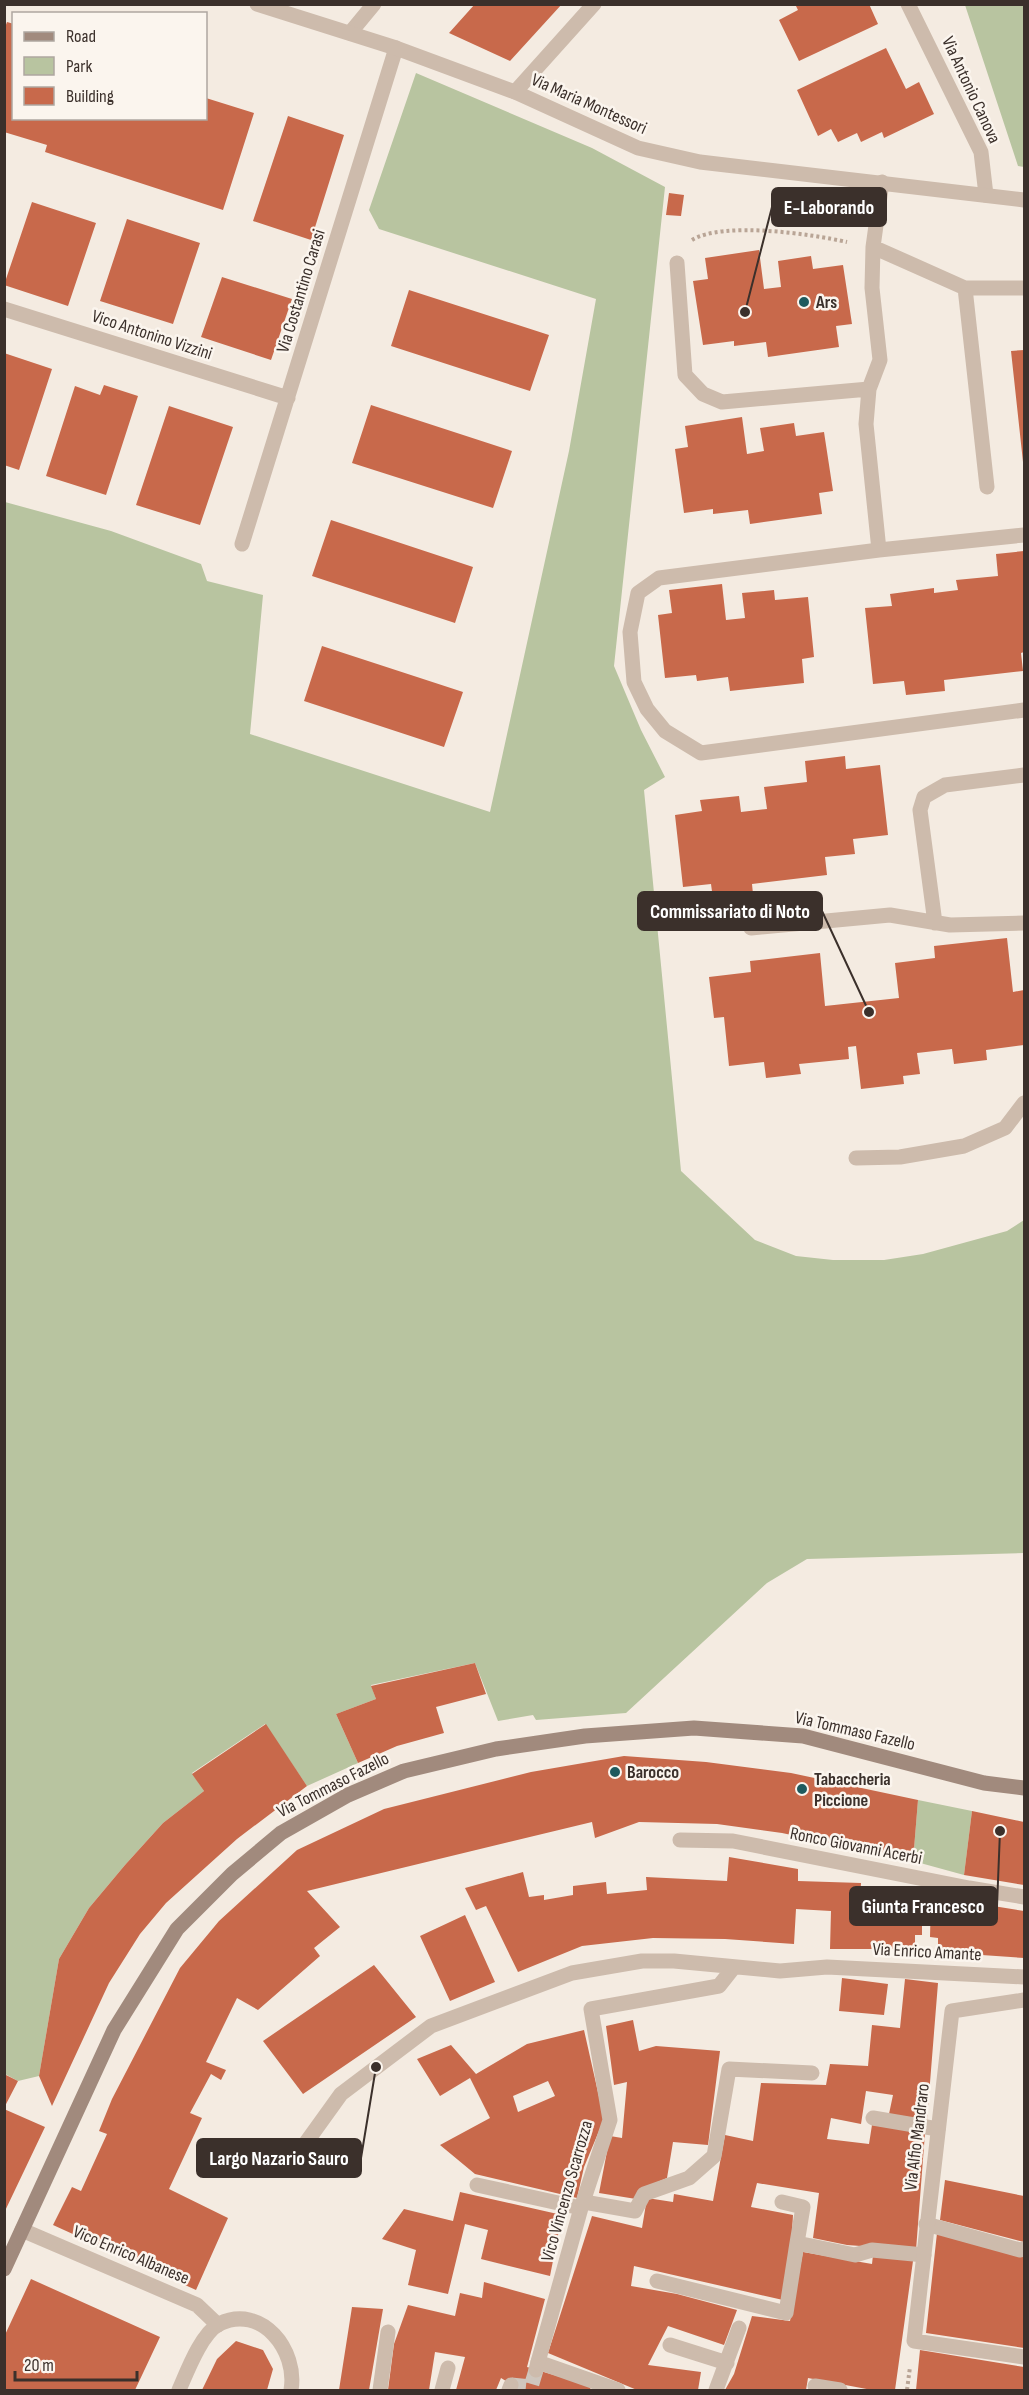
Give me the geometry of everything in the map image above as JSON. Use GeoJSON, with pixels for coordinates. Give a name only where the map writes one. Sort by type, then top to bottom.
{"type":"FeatureCollection","features":[{"type":"Feature","properties":{"kind":"main road","name":"Via Tommaso Fazello"},"geometry":{"type":"LineString","coordinates":[[4,2269],[114,2030],[177,1929],[232,1874],[281,1833],[348,1795],[404,1771],[496,1749],[585,1736],[694,1728],[803,1736],[984,1783],[1024,1788]]}},
{"type":"Feature","properties":{"kind":"street","name":"Via Maria Montessori"},"geometry":{"type":"LineString","coordinates":[[257,4],[396,48],[515,92],[638,148],[700,162],[1024,200]]}},
{"type":"Feature","properties":{"kind":"street"},"geometry":{"type":"LineString","coordinates":[[351,33],[374,4]]}},
{"type":"Feature","properties":{"kind":"street"},"geometry":{"type":"LineString","coordinates":[[515,92],[594,4]]}},
{"type":"Feature","properties":{"kind":"street","name":"Via Antonio Canova"},"geometry":{"type":"LineString","coordinates":[[908,4],[981,152],[986,195]]}},
{"type":"Feature","properties":{"kind":"street","name":"Via Costantino Carasi"},"geometry":{"type":"LineString","coordinates":[[242,544],[396,48]]}},
{"type":"Feature","properties":{"kind":"street"},"geometry":{"type":"LineString","coordinates":[[879,550],[866,424],[869,389],[880,360],[872,288],[873,248],[882,182]]}},
{"type":"Feature","properties":{"kind":"street"},"geometry":{"type":"LineString","coordinates":[[873,248],[965,288],[1024,288]]}},
{"type":"Feature","properties":{"kind":"street"},"geometry":{"type":"LineString","coordinates":[[676,263],[685,375],[703,394],[722,402],[869,389]]}},
{"type":"Feature","properties":{"kind":"street"},"geometry":{"type":"LineString","coordinates":[[965,288],[987,487]]}},
{"type":"Feature","properties":{"kind":"street","name":"Vico Antonino Vizzini"},"geometry":{"type":"LineString","coordinates":[[4,309],[288,398]]}},
{"type":"Feature","properties":{"kind":"street"},"geometry":{"type":"LineString","coordinates":[[1024,535],[879,550],[658,578],[638,593],[630,632],[634,682],[647,709],[665,731],[701,753],[1024,711]]}},
{"type":"Feature","properties":{"kind":"street"},"geometry":{"type":"LineString","coordinates":[[935,923],[920,810],[924,797],[945,785],[1024,776]]}},
{"type":"Feature","properties":{"kind":"street"},"geometry":{"type":"LineString","coordinates":[[751,928],[890,915],[950,925],[1024,923]]}},
{"type":"Feature","properties":{"kind":"street"},"geometry":{"type":"LineString","coordinates":[[855,1158],[900,1157],[964,1146],[1005,1128],[1024,1103]]}},
{"type":"Feature","properties":{"kind":"street","name":"Ronco Giovanni Acerbi"},"geometry":{"type":"LineString","coordinates":[[680,1840],[733,1841],[1024,1897]]}},
{"type":"Feature","properties":{"kind":"street","name":"Via Enrico Amante"},"geometry":{"type":"LineString","coordinates":[[300,2151],[341,2094],[431,2026],[572,1973],[642,1961],[675,1961],[780,1971],[827,1967],[1024,1977]]}},
{"type":"Feature","properties":{"kind":"street","name":"Vico Vincenzo Scarrozza"},"geometry":{"type":"LineString","coordinates":[[608,2389],[537,2366],[610,2120],[591,2009],[718,1986],[734,1967]]}},
{"type":"Feature","properties":{"kind":"street","name":"Via Alfio Mandraro"},"geometry":{"type":"LineString","coordinates":[[1024,2000],[952,2011],[914,2341],[1024,2357]]}},
{"type":"Feature","properties":{"kind":"street"},"geometry":{"type":"LineString","coordinates":[[477,2185],[583,2205],[635,2211],[644,2194],[689,2178],[714,2156],[729,2069],[813,2073]]}},
{"type":"Feature","properties":{"kind":"street"},"geometry":{"type":"LineString","coordinates":[[873,2118],[938,2129]]}},
{"type":"Feature","properties":{"kind":"street"},"geometry":{"type":"LineString","coordinates":[[657,2281],[786,2313],[803,2207],[782,2202]]}},
{"type":"Feature","properties":{"kind":"street"},"geometry":{"type":"LineString","coordinates":[[926,2224],[1020,2250],[1024,2249]]}},
{"type":"Feature","properties":{"kind":"street","name":"Vico Enrico Albanese"},"geometry":{"type":"LineString","coordinates":[[22,2230],[197,2305],[218,2325]]}},
{"type":"Feature","properties":{"kind":"street"},"geometry":{"type":"LineString","coordinates":[[797,2243],[855,2255],[872,2250],[924,2255]]}},
{"type":"Feature","properties":{"kind":"street"},"geometry":{"type":"LineString","coordinates":[[179,2391],[195,2350],[218,2325],[239,2320],[260,2323],[275,2335],[287,2355],[293,2378],[291,2391]]}},
{"type":"Feature","properties":{"kind":"street"},"geometry":{"type":"LineString","coordinates":[[716,2391],[740,2328]]}},
{"type":"Feature","properties":{"kind":"street"},"geometry":{"type":"LineString","coordinates":[[380,2391],[388,2332]]}},
{"type":"Feature","properties":{"kind":"street"},"geometry":{"type":"LineString","coordinates":[[670,2345],[727,2363]]}},
{"type":"Feature","properties":{"kind":"street"},"geometry":{"type":"LineString","coordinates":[[442,2391],[448,2368]]}},
{"type":"Feature","properties":{"kind":"street"},"geometry":{"type":"LineString","coordinates":[[815,2386],[840,2391]]}},
{"type":"Feature","properties":{"kind":"path"},"geometry":{"type":"LineString","coordinates":[[676,263],[693,239],[732,230],[816,235],[873,248]]}},
{"type":"Feature","properties":{"kind":"green space"},"geometry":{"type":"Polygon","coordinates":[[[965,5],[1024,5],[1024,167],[1018,166],[965,5]]]}},
{"type":"Feature","properties":{"kind":"green space"},"geometry":{"type":"Polygon","coordinates":[[[416,73],[592,148],[665,187],[614,666],[641,730],[665,777],[644,790],[681,1171],[755,1240],[796,1256],[833,1260],[884,1260],[923,1254],[1007,1231],[1024,1220],[1024,1553],[807,1559],[767,1583],[626,1713],[536,1720],[533,1715],[498,1721],[475,1663],[371,1685],[376,1699],[336,1714],[358,1763],[307,1786],[265,1724],[192,1773],[204,1791],[163,1823],[89,1908],[59,1959],[39,2076],[18,2081],[5,2074],[5,502],[111,531],[201,564],[207,581],[263,595],[250,734],[490,812],[569,451],[596,299],[379,229],[369,210],[416,73]]]}},
{"type":"Feature","properties":{"kind":"green space"},"geometry":{"type":"Polygon","coordinates":[[[918,1800],[972,1811],[964,1875],[913,1861],[918,1800]]]}},
{"type":"Feature","properties":{"kind":"building"},"geometry":{"type":"Polygon","coordinates":[[[475,4],[562,4],[510,61],[449,33],[475,4]]]}},
{"type":"Feature","properties":{"kind":"building"},"geometry":{"type":"Polygon","coordinates":[[[795,4],[869,4],[878,24],[799,61],[779,20],[798,10],[795,4]]]}},
{"type":"Feature","properties":{"kind":"building"},"geometry":{"type":"Polygon","coordinates":[[[7,22],[12,23],[12,120],[207,120],[207,98],[254,113],[223,210],[45,152],[47,145],[4,132],[4,30],[7,22]]]}},
{"type":"Feature","properties":{"kind":"building"},"geometry":{"type":"Polygon","coordinates":[[[886,48],[906,89],[919,82],[934,114],[884,138],[882,132],[861,142],[857,133],[838,142],[831,129],[818,136],[797,90],[886,48]]]}},
{"type":"Feature","properties":{"kind":"building"},"geometry":{"type":"Polygon","coordinates":[[[288,116],[344,135],[311,240],[253,221],[288,116]]]}},
{"type":"Feature","properties":{"kind":"building"},"geometry":{"type":"Polygon","coordinates":[[[669,193],[684,195],[681,216],[666,215],[669,193]]]}},
{"type":"Feature","properties":{"kind":"building"},"geometry":{"type":"Polygon","coordinates":[[[32,202],[96,223],[68,306],[4,285],[32,202]]]}},
{"type":"Feature","properties":{"kind":"building"},"geometry":{"type":"Polygon","coordinates":[[[127,219],[200,243],[173,324],[100,301],[127,219]]]}},
{"type":"Feature","properties":{"kind":"building"},"geometry":{"type":"Polygon","coordinates":[[[759,250],[764,289],[781,287],[778,261],[811,256],[813,269],[843,265],[852,324],[836,326],[839,347],[768,357],[766,342],[734,346],[734,341],[703,345],[693,281],[708,279],[705,258],[759,250]]]}},
{"type":"Feature","properties":{"kind":"building"},"geometry":{"type":"Polygon","coordinates":[[[222,277],[292,299],[271,360],[201,337],[222,277]]]}},
{"type":"Feature","properties":{"kind":"building"},"geometry":{"type":"Polygon","coordinates":[[[409,290],[549,335],[530,391],[391,346],[409,290]]]}},
{"type":"Feature","properties":{"kind":"building"},"geometry":{"type":"Polygon","coordinates":[[[1024,350],[1024,462],[1023,462],[1011,351],[1024,350]]]}},
{"type":"Feature","properties":{"kind":"building"},"geometry":{"type":"Polygon","coordinates":[[[4,353],[52,369],[19,470],[4,465],[4,353]]]}},
{"type":"Feature","properties":{"kind":"building"},"geometry":{"type":"Polygon","coordinates":[[[104,385],[138,396],[106,495],[46,476],[75,386],[100,395],[104,385]]]}},
{"type":"Feature","properties":{"kind":"building"},"geometry":{"type":"Polygon","coordinates":[[[371,405],[512,451],[493,508],[352,463],[371,405]]]}},
{"type":"Feature","properties":{"kind":"building"},"geometry":{"type":"Polygon","coordinates":[[[169,406],[233,427],[200,525],[136,505],[169,406]]]}},
{"type":"Feature","properties":{"kind":"building"},"geometry":{"type":"Polygon","coordinates":[[[742,417],[747,454],[764,451],[760,428],[794,423],[796,436],[824,432],[833,491],[819,493],[822,514],[750,524],[748,510],[713,514],[713,509],[684,513],[675,449],[688,447],[685,426],[742,417]]]}},
{"type":"Feature","properties":{"kind":"building"},"geometry":{"type":"Polygon","coordinates":[[[331,520],[473,567],[455,623],[312,576],[331,520]]]}},
{"type":"Feature","properties":{"kind":"building"},"geometry":{"type":"Polygon","coordinates":[[[1024,551],[1024,652],[1021,653],[1023,671],[944,680],[945,691],[906,695],[904,681],[873,684],[865,608],[892,606],[890,594],[934,588],[934,593],[958,590],[956,580],[998,576],[996,554],[1024,551]]]}},
{"type":"Feature","properties":{"kind":"building"},"geometry":{"type":"Polygon","coordinates":[[[722,584],[726,620],[745,618],[742,593],[774,590],[775,600],[808,597],[814,657],[802,659],[804,683],[730,691],[728,677],[697,681],[696,675],[665,678],[658,615],[672,613],[669,590],[722,584]]]}},
{"type":"Feature","properties":{"kind":"building"},"geometry":{"type":"Polygon","coordinates":[[[322,646],[463,692],[444,747],[304,701],[322,646]]]}},
{"type":"Feature","properties":{"kind":"building"},"geometry":{"type":"Polygon","coordinates":[[[845,756],[846,769],[880,765],[888,835],[853,839],[855,854],[825,857],[827,875],[752,884],[753,894],[713,899],[711,884],[683,887],[675,815],[702,811],[700,800],[739,796],[741,812],[767,809],[764,787],[807,782],[805,761],[845,756]]]}},
{"type":"Feature","properties":{"kind":"building"},"geometry":{"type":"Polygon","coordinates":[[[1007,938],[1013,992],[1024,990],[1024,1045],[986,1050],[987,1060],[954,1064],[952,1049],[917,1053],[920,1074],[903,1076],[904,1084],[861,1089],[856,1046],[848,1047],[849,1059],[799,1064],[801,1074],[766,1078],[764,1062],[729,1066],[724,1017],[714,1018],[709,977],[751,972],[750,961],[820,953],[825,1006],[899,998],[895,963],[935,958],[934,946],[1007,938]]]}},
{"type":"Feature","properties":{"kind":"building"},"geometry":{"type":"Polygon","coordinates":[[[475,1663],[486,1694],[436,1707],[444,1733],[397,1746],[358,1763],[336,1714],[376,1699],[371,1686],[475,1663]]]}},
{"type":"Feature","properties":{"kind":"building"},"geometry":{"type":"Polygon","coordinates":[[[266,1724],[307,1786],[237,1839],[166,1903],[140,1934],[109,1983],[52,2106],[39,2076],[59,1959],[89,1908],[125,1865],[163,1823],[204,1791],[192,1774],[266,1724]]]}},
{"type":"Feature","properties":{"kind":"building"},"geometry":{"type":"Polygon","coordinates":[[[624,1756],[706,1762],[791,1773],[918,1800],[913,1861],[782,1833],[717,1824],[639,1822],[595,1838],[592,1822],[307,1891],[340,1927],[314,1948],[320,1956],[258,2010],[237,1998],[206,2062],[226,2070],[221,2080],[211,2074],[190,2113],[202,2118],[169,2189],[228,2218],[196,2290],[53,2225],[72,2187],[81,2191],[107,2134],[99,2131],[112,2099],[180,1968],[219,1921],[297,1850],[384,1809],[531,1772],[624,1756]]]}},
{"type":"Feature","properties":{"kind":"building"},"geometry":{"type":"Polygon","coordinates":[[[972,1811],[1024,1822],[1024,1885],[964,1875],[972,1811]]]}},
{"type":"Feature","properties":{"kind":"building"},"geometry":{"type":"Polygon","coordinates":[[[729,1857],[798,1869],[798,1881],[861,1883],[859,1917],[878,1917],[878,1894],[922,1895],[922,1935],[915,1935],[915,1949],[830,1949],[831,1911],[796,1909],[794,1944],[725,1939],[653,1938],[582,1946],[518,1972],[486,1906],[476,1910],[465,1888],[523,1872],[529,1897],[544,1895],[544,1900],[573,1895],[573,1886],[606,1882],[607,1894],[647,1890],[646,1877],[727,1881],[729,1857]]]}},
{"type":"Feature","properties":{"kind":"building"},"geometry":{"type":"Polygon","coordinates":[[[931,1896],[1024,1911],[1024,1958],[938,1952],[938,1938],[930,1937],[931,1896]]]}},
{"type":"Feature","properties":{"kind":"building"},"geometry":{"type":"Polygon","coordinates":[[[465,1915],[495,1982],[450,2001],[420,1936],[465,1915]]]}},
{"type":"Feature","properties":{"kind":"building"},"geometry":{"type":"Polygon","coordinates":[[[374,1965],[416,2017],[303,2094],[263,2041],[374,1965]]]}},
{"type":"Feature","properties":{"kind":"building"},"geometry":{"type":"Polygon","coordinates":[[[842,1978],[888,1984],[884,2015],[839,2011],[842,1978]]]}},
{"type":"Feature","properties":{"kind":"building"},"geometry":{"type":"Polygon","coordinates":[[[905,1979],[938,1983],[927,2120],[889,2114],[893,2095],[866,2091],[861,2124],[831,2118],[827,2139],[869,2144],[872,2125],[925,2133],[916,2250],[847,2245],[813,2238],[819,2193],[757,2183],[751,2207],[793,2215],[791,2249],[783,2300],[634,2266],[631,2286],[677,2294],[737,2310],[724,2345],[668,2326],[648,2365],[701,2372],[698,2390],[637,2390],[548,2353],[592,2216],[642,2228],[647,2198],[673,2202],[674,2194],[713,2201],[725,2135],[753,2141],[761,2083],[826,2085],[830,2064],[868,2066],[872,2025],[900,2028],[905,1979]]]}},
{"type":"Feature","properties":{"kind":"building"},"geometry":{"type":"Polygon","coordinates":[[[633,2020],[639,2051],[656,2046],[720,2051],[708,2145],[673,2142],[667,2178],[641,2189],[636,2199],[599,2193],[610,2136],[622,2138],[627,2082],[614,2085],[606,2026],[633,2020]]]}},
{"type":"Feature","properties":{"kind":"building"},"geometry":{"type":"Polygon","coordinates":[[[584,2030],[604,2119],[584,2167],[577,2198],[475,2174],[440,2145],[490,2118],[470,2078],[440,2096],[417,2059],[451,2045],[476,2074],[527,2044],[584,2030]],[[548,2081],[513,2096],[518,2112],[555,2096],[548,2081]]]}},
{"type":"Feature","properties":{"kind":"building"},"geometry":{"type":"Polygon","coordinates":[[[4,2074],[18,2081],[4,2108],[4,2074]]]}},
{"type":"Feature","properties":{"kind":"building"},"geometry":{"type":"Polygon","coordinates":[[[4,2109],[45,2127],[4,2213],[4,2109]]]}},
{"type":"Feature","properties":{"kind":"building"},"geometry":{"type":"Polygon","coordinates":[[[945,2180],[1024,2196],[1024,2242],[940,2220],[945,2180]]]}},
{"type":"Feature","properties":{"kind":"building"},"geometry":{"type":"Polygon","coordinates":[[[460,2192],[562,2215],[550,2276],[481,2259],[488,2230],[465,2224],[448,2294],[408,2285],[416,2250],[382,2239],[404,2209],[453,2221],[460,2192]]]}},
{"type":"Feature","properties":{"kind":"building"},"geometry":{"type":"Polygon","coordinates":[[[937,2233],[1024,2254],[1024,2348],[926,2333],[937,2233]]]}},
{"type":"Feature","properties":{"kind":"building"},"geometry":{"type":"Polygon","coordinates":[[[803,2252],[872,2264],[873,2255],[913,2261],[895,2390],[872,2390],[808,2378],[806,2390],[725,2390],[734,2374],[752,2316],[790,2321],[803,2252]]]}},
{"type":"Feature","properties":{"kind":"building"},"geometry":{"type":"Polygon","coordinates":[[[31,2279],[160,2337],[135,2390],[4,2390],[4,2337],[31,2279]]]}},
{"type":"Feature","properties":{"kind":"building"},"geometry":{"type":"Polygon","coordinates":[[[484,2282],[545,2299],[527,2367],[591,2386],[590,2390],[521,2390],[501,2378],[496,2390],[456,2390],[465,2357],[435,2352],[429,2390],[388,2390],[394,2344],[408,2305],[455,2316],[460,2293],[482,2298],[484,2282]]]}},
{"type":"Feature","properties":{"kind":"building"},"geometry":{"type":"Polygon","coordinates":[[[352,2307],[383,2309],[369,2390],[339,2390],[352,2307]]]}},
{"type":"Feature","properties":{"kind":"building"},"geometry":{"type":"Polygon","coordinates":[[[236,2341],[263,2350],[273,2369],[267,2390],[202,2390],[217,2359],[236,2341]]]}},
{"type":"Feature","properties":{"kind":"building"},"geometry":{"type":"Polygon","coordinates":[[[920,2350],[1024,2367],[1024,2390],[916,2390],[920,2350]]]}},
{"type":"Feature","properties":{"kind":"tunnel"},"geometry":{"type":"LineString","coordinates":[[511,2385],[531,2387],[536,2370]]}},
{"type":"Feature","properties":{"kind":"place","name":"Ars"},"geometry":{"type":"Point","coordinates":[804,302]}},
{"type":"Feature","properties":{"kind":"place","name":"E-Laborando"},"geometry":{"type":"Point","coordinates":[745,312]}},
{"type":"Feature","properties":{"kind":"place","name":"Commissariato di Noto"},"geometry":{"type":"Point","coordinates":[869,1012]}},
{"type":"Feature","properties":{"kind":"place","name":"Barocco"},"geometry":{"type":"Point","coordinates":[615,1772]}},
{"type":"Feature","properties":{"kind":"place","name":"Tabaccheria Piccione"},"geometry":{"type":"Point","coordinates":[802,1789]}},
{"type":"Feature","properties":{"kind":"place","name":"Giunta Francesco"},"geometry":{"type":"Point","coordinates":[1000,1831]}},
{"type":"Feature","properties":{"kind":"place","name":"Largo Nazario Sauro"},"geometry":{"type":"Point","coordinates":[376,2067]}}]}
